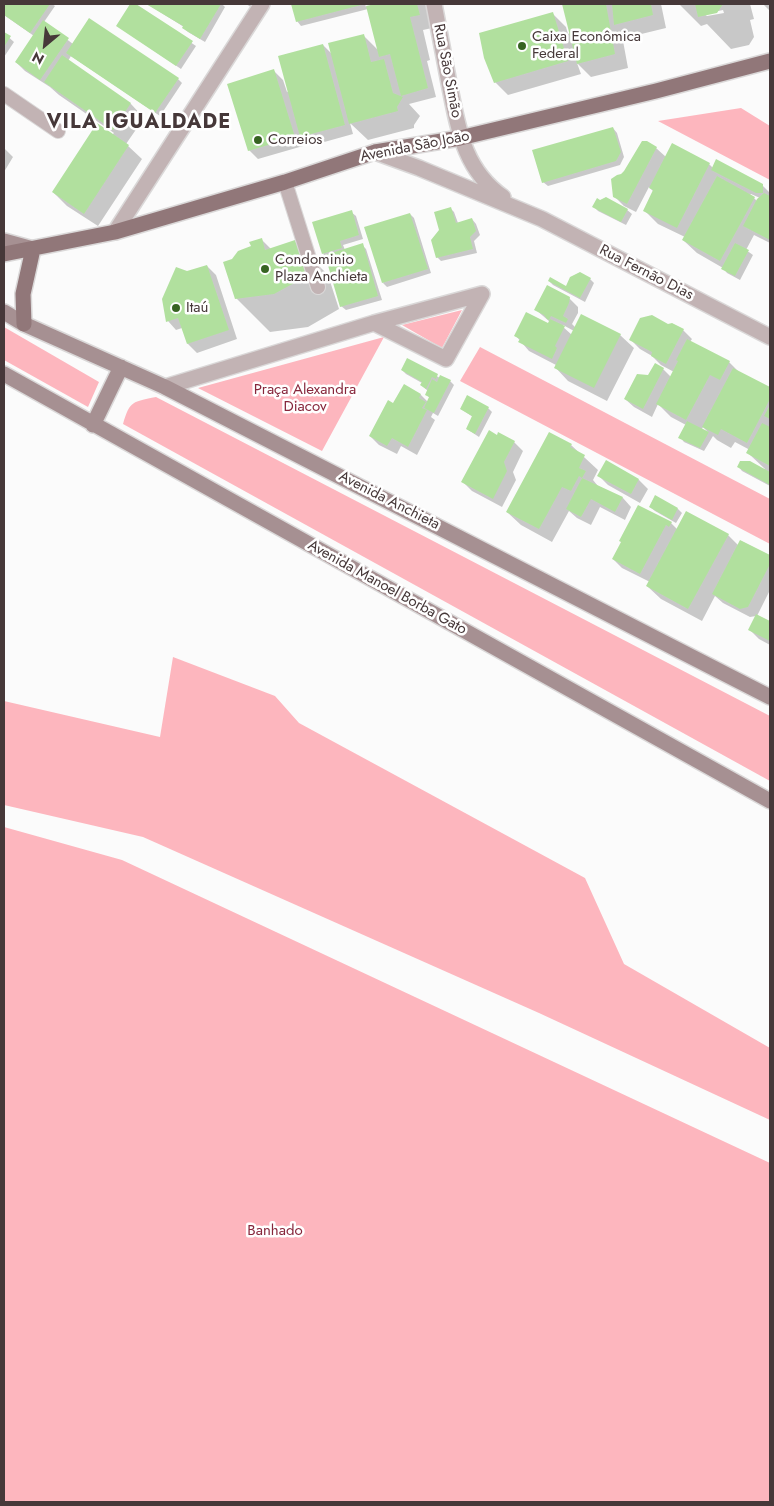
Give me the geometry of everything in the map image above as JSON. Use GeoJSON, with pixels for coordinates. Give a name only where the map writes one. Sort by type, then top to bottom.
{"type":"FeatureCollection","features":[{"type":"Feature","properties":{"kind":"main road","name":"Avenida São João"},"geometry":{"type":"LineString","coordinates":[[4,254],[115,232],[285,182],[375,152],[460,138],[770,62]]}},
{"type":"Feature","properties":{"kind":"main road"},"geometry":{"type":"LineString","coordinates":[[4,241],[33,249],[23,294],[24,324]]}},
{"type":"Feature","properties":{"kind":"main road","name":"Avenida Anchieta"},"geometry":{"type":"LineString","coordinates":[[4,312],[24,324],[165,386],[770,697]]}},
{"type":"Feature","properties":{"kind":"main road"},"geometry":{"type":"LineString","coordinates":[[93,425],[121,367]]}},
{"type":"Feature","properties":{"kind":"main road","name":"Avenida Manoel Borba Gato"},"geometry":{"type":"LineString","coordinates":[[4,374],[770,801]]}},
{"type":"Feature","properties":{"kind":"street"},"geometry":{"type":"LineString","coordinates":[[115,232],[262,4]]}},
{"type":"Feature","properties":{"kind":"street","name":"Rua São Simão"},"geometry":{"type":"LineString","coordinates":[[434,4],[460,138]]}},
{"type":"Feature","properties":{"kind":"street","name":"Rua Fernão Dias"},"geometry":{"type":"LineString","coordinates":[[460,138],[471,162],[490,188],[520,210]]}},
{"type":"Feature","properties":{"kind":"street","name":"Rua Fernão Dias"},"geometry":{"type":"LineString","coordinates":[[375,152],[520,210],[770,337]]}},
{"type":"Feature","properties":{"kind":"street"},"geometry":{"type":"LineString","coordinates":[[165,386],[374,323],[482,294],[446,359],[374,323]]}},
{"type":"Feature","properties":{"kind":"lane"},"geometry":{"type":"LineString","coordinates":[[4,94],[58,131]]}},
{"type":"Feature","properties":{"kind":"lane"},"geometry":{"type":"LineString","coordinates":[[285,182],[318,287]]}},
{"type":"Feature","properties":{"kind":"green space"},"geometry":{"type":"Polygon","coordinates":[[[741,108],[770,126],[770,180],[658,121],[741,108]]]}},
{"type":"Feature","properties":{"kind":"green space"},"geometry":{"type":"Polygon","coordinates":[[[462,310],[442,348],[402,325],[462,310]]]}},
{"type":"Feature","properties":{"kind":"green space"},"geometry":{"type":"Polygon","coordinates":[[[4,327],[99,382],[88,407],[4,360],[4,327]]]}},
{"type":"Feature","properties":{"kind":"green space","name":"Praça Alexandra Diacov"},"geometry":{"type":"Polygon","coordinates":[[[384,337],[322,451],[198,388],[384,337]]]}},
{"type":"Feature","properties":{"kind":"green space"},"geometry":{"type":"Polygon","coordinates":[[[480,347],[770,499],[770,544],[460,381],[480,347]]]}},
{"type":"Feature","properties":{"kind":"green space"},"geometry":{"type":"Polygon","coordinates":[[[156,397],[770,716],[770,781],[123,424],[130,406],[137,401],[156,397]]]}},
{"type":"Feature","properties":{"kind":"green space"},"geometry":{"type":"Polygon","coordinates":[[[173,657],[275,696],[299,723],[585,878],[624,964],[770,1048],[770,1120],[539,1013],[143,837],[4,805],[4,701],[160,737],[173,657]]]}},
{"type":"Feature","properties":{"kind":"green space","name":"Banhado"},"geometry":{"type":"Polygon","coordinates":[[[4,827],[122,860],[770,1163],[770,1502],[4,1502],[4,827]]]}},
{"type":"Feature","properties":{"kind":"building"},"geometry":{"type":"Polygon","coordinates":[[[4,4],[50,4],[30,33],[4,15],[4,4]]]}},
{"type":"Feature","properties":{"kind":"building"},"geometry":{"type":"Polygon","coordinates":[[[130,4],[136,4],[193,41],[176,66],[116,26],[130,4]]]}},
{"type":"Feature","properties":{"kind":"building"},"geometry":{"type":"Polygon","coordinates":[[[146,4],[221,4],[200,39],[182,28],[183,26],[146,4]]]}},
{"type":"Feature","properties":{"kind":"building"},"geometry":{"type":"Polygon","coordinates":[[[291,4],[365,4],[296,22],[291,4]]]}},
{"type":"Feature","properties":{"kind":"building"},"geometry":{"type":"Polygon","coordinates":[[[375,4],[417,4],[420,15],[410,17],[428,88],[401,96],[390,54],[379,57],[366,6],[375,4]]]}},
{"type":"Feature","properties":{"kind":"building"},"geometry":{"type":"Polygon","coordinates":[[[562,4],[606,4],[615,54],[577,64],[562,4]]]}},
{"type":"Feature","properties":{"kind":"building"},"geometry":{"type":"Polygon","coordinates":[[[612,4],[651,4],[653,15],[614,25],[612,4]]]}},
{"type":"Feature","properties":{"kind":"building"},"geometry":{"type":"Polygon","coordinates":[[[695,4],[723,4],[717,13],[698,17],[695,4]]]}},
{"type":"Feature","properties":{"kind":"building","name":"Caixa Econômica Federal"},"geometry":{"type":"Polygon","coordinates":[[[553,12],[568,61],[494,83],[484,58],[479,33],[553,12]]]}},
{"type":"Feature","properties":{"kind":"building"},"geometry":{"type":"Polygon","coordinates":[[[89,18],[179,78],[155,113],[66,53],[89,18]]]}},
{"type":"Feature","properties":{"kind":"building"},"geometry":{"type":"Polygon","coordinates":[[[43,20],[69,38],[40,80],[15,62],[43,20]]]}},
{"type":"Feature","properties":{"kind":"building"},"geometry":{"type":"Polygon","coordinates":[[[4,32],[11,36],[4,47],[4,32]]]}},
{"type":"Feature","properties":{"kind":"building"},"geometry":{"type":"Polygon","coordinates":[[[364,34],[371,62],[384,59],[393,93],[403,97],[397,107],[398,111],[349,124],[328,43],[364,34]]]}},
{"type":"Feature","properties":{"kind":"building"},"geometry":{"type":"Polygon","coordinates":[[[323,44],[345,125],[300,137],[278,56],[323,44]]]}},
{"type":"Feature","properties":{"kind":"building"},"geometry":{"type":"Polygon","coordinates":[[[62,55],[131,103],[113,130],[44,82],[62,55]]]}},
{"type":"Feature","properties":{"kind":"building"},"geometry":{"type":"Polygon","coordinates":[[[274,69],[295,137],[248,151],[227,84],[274,69]]]}},
{"type":"Feature","properties":{"kind":"building"},"geometry":{"type":"Polygon","coordinates":[[[97,123],[129,145],[84,214],[52,192],[97,123]]]}},
{"type":"Feature","properties":{"kind":"building"},"geometry":{"type":"Polygon","coordinates":[[[613,127],[621,152],[616,161],[542,183],[532,150],[613,127]]]}},
{"type":"Feature","properties":{"kind":"building"},"geometry":{"type":"Polygon","coordinates":[[[642,141],[647,141],[657,147],[627,204],[613,197],[611,179],[624,171],[642,141]]]}},
{"type":"Feature","properties":{"kind":"building"},"geometry":{"type":"Polygon","coordinates":[[[672,143],[710,163],[677,228],[643,211],[653,190],[649,188],[672,143]]]}},
{"type":"Feature","properties":{"kind":"building"},"geometry":{"type":"Polygon","coordinates":[[[716,159],[763,184],[763,193],[756,193],[711,170],[716,159]]]}},
{"type":"Feature","properties":{"kind":"building"},"geometry":{"type":"Polygon","coordinates":[[[717,176],[755,197],[720,261],[682,240],[717,176]]]}},
{"type":"Feature","properties":{"kind":"building"},"geometry":{"type":"Polygon","coordinates":[[[764,193],[770,196],[770,240],[743,226],[757,199],[764,193]]]}},
{"type":"Feature","properties":{"kind":"building"},"geometry":{"type":"Polygon","coordinates":[[[606,197],[628,209],[621,222],[592,207],[597,198],[600,200],[606,197]]]}},
{"type":"Feature","properties":{"kind":"building"},"geometry":{"type":"Polygon","coordinates":[[[451,207],[456,223],[472,218],[476,231],[470,237],[473,249],[436,258],[431,240],[439,230],[434,212],[451,207]]]}},
{"type":"Feature","properties":{"kind":"building"},"geometry":{"type":"Polygon","coordinates":[[[352,210],[359,235],[340,241],[342,248],[322,254],[312,222],[352,210]]]}},
{"type":"Feature","properties":{"kind":"building"},"geometry":{"type":"Polygon","coordinates":[[[410,213],[428,269],[382,283],[364,227],[410,213]]]}},
{"type":"Feature","properties":{"kind":"building","name":"Condominio Plaza Anchieta"},"geometry":{"type":"Polygon","coordinates":[[[262,238],[265,250],[295,240],[307,276],[274,294],[235,299],[223,262],[232,259],[238,251],[251,246],[249,242],[262,238]]]}},
{"type":"Feature","properties":{"kind":"building"},"geometry":{"type":"Polygon","coordinates":[[[363,243],[378,296],[340,307],[325,255],[363,243]]]}},
{"type":"Feature","properties":{"kind":"building"},"geometry":{"type":"Polygon","coordinates":[[[735,243],[749,250],[735,276],[721,269],[735,243]]]}},
{"type":"Feature","properties":{"kind":"building"},"geometry":{"type":"Polygon","coordinates":[[[207,265],[229,330],[187,344],[178,318],[166,322],[162,299],[176,267],[187,271],[207,265]]]}},
{"type":"Feature","properties":{"kind":"building"},"geometry":{"type":"Polygon","coordinates":[[[580,272],[591,278],[580,298],[548,281],[550,277],[566,286],[570,277],[580,272]]]}},
{"type":"Feature","properties":{"kind":"building"},"geometry":{"type":"Polygon","coordinates":[[[547,285],[570,297],[563,316],[568,319],[566,323],[551,316],[549,320],[534,310],[547,285]]]}},
{"type":"Feature","properties":{"kind":"building"},"geometry":{"type":"Polygon","coordinates":[[[526,312],[548,323],[550,319],[565,326],[555,346],[557,348],[552,359],[518,342],[520,339],[514,336],[526,312]]]}},
{"type":"Feature","properties":{"kind":"building"},"geometry":{"type":"Polygon","coordinates":[[[581,314],[621,334],[594,388],[554,368],[581,314]]]}},
{"type":"Feature","properties":{"kind":"building"},"geometry":{"type":"Polygon","coordinates":[[[652,315],[668,324],[672,323],[684,329],[666,364],[651,356],[652,352],[629,340],[640,318],[652,315]]]}},
{"type":"Feature","properties":{"kind":"building"},"geometry":{"type":"Polygon","coordinates":[[[687,339],[730,361],[720,380],[710,375],[686,420],[656,404],[687,339]]]}},
{"type":"Feature","properties":{"kind":"building"},"geometry":{"type":"Polygon","coordinates":[[[407,358],[438,374],[436,379],[432,377],[426,389],[420,385],[422,382],[401,370],[407,358]]]}},
{"type":"Feature","properties":{"kind":"building"},"geometry":{"type":"Polygon","coordinates":[[[655,363],[664,368],[643,409],[624,399],[637,374],[648,375],[655,363]]]}},
{"type":"Feature","properties":{"kind":"building"},"geometry":{"type":"Polygon","coordinates":[[[733,368],[770,387],[770,399],[747,443],[721,429],[718,435],[702,427],[733,368]]]}},
{"type":"Feature","properties":{"kind":"building"},"geometry":{"type":"Polygon","coordinates":[[[440,375],[451,380],[434,413],[424,408],[429,397],[425,395],[432,379],[437,382],[440,375]]]}},
{"type":"Feature","properties":{"kind":"building"},"geometry":{"type":"Polygon","coordinates":[[[404,384],[421,394],[419,398],[426,402],[422,408],[427,410],[408,447],[392,438],[387,446],[369,436],[388,400],[393,403],[404,384]]]}},
{"type":"Feature","properties":{"kind":"building"},"geometry":{"type":"Polygon","coordinates":[[[467,395],[489,407],[475,434],[466,429],[472,416],[460,409],[467,395]]]}},
{"type":"Feature","properties":{"kind":"building"},"geometry":{"type":"Polygon","coordinates":[[[770,405],[770,419],[764,416],[770,405]]]}},
{"type":"Feature","properties":{"kind":"building"},"geometry":{"type":"Polygon","coordinates":[[[687,421],[709,432],[700,448],[678,438],[687,421]]]}},
{"type":"Feature","properties":{"kind":"building"},"geometry":{"type":"Polygon","coordinates":[[[762,423],[770,427],[770,466],[746,453],[762,423]]]}},
{"type":"Feature","properties":{"kind":"building"},"geometry":{"type":"Polygon","coordinates":[[[489,430],[497,435],[498,432],[515,441],[504,462],[507,471],[493,499],[461,482],[489,430]]]}},
{"type":"Feature","properties":{"kind":"building"},"geometry":{"type":"Polygon","coordinates":[[[549,432],[572,444],[570,447],[585,455],[579,468],[586,471],[582,478],[579,476],[571,491],[562,487],[539,529],[506,512],[549,432]]]}},
{"type":"Feature","properties":{"kind":"building"},"geometry":{"type":"Polygon","coordinates":[[[606,460],[639,479],[631,494],[597,476],[606,460]]]}},
{"type":"Feature","properties":{"kind":"building"},"geometry":{"type":"Polygon","coordinates":[[[740,461],[750,461],[770,472],[770,485],[737,467],[740,461]]]}},
{"type":"Feature","properties":{"kind":"building"},"geometry":{"type":"Polygon","coordinates":[[[582,478],[623,497],[615,512],[591,499],[581,517],[566,509],[582,478]]]}},
{"type":"Feature","properties":{"kind":"building"},"geometry":{"type":"Polygon","coordinates":[[[655,495],[678,508],[672,520],[649,507],[655,495]]]}},
{"type":"Feature","properties":{"kind":"building"},"geometry":{"type":"Polygon","coordinates":[[[638,505],[672,522],[669,527],[666,525],[640,574],[612,559],[621,542],[619,541],[638,505]]]}},
{"type":"Feature","properties":{"kind":"building"},"geometry":{"type":"Polygon","coordinates":[[[686,511],[729,534],[688,609],[646,586],[686,511]]]}},
{"type":"Feature","properties":{"kind":"building"},"geometry":{"type":"Polygon","coordinates":[[[740,540],[770,555],[770,564],[748,607],[740,609],[712,594],[740,540]]]}},
{"type":"Feature","properties":{"kind":"building"},"geometry":{"type":"Polygon","coordinates":[[[756,614],[770,621],[770,641],[748,630],[756,614]]]}},
{"type":"Feature","properties":{"kind":"place","name":"Caixa Econômica Federal"},"geometry":{"type":"Point","coordinates":[522,46]}},
{"type":"Feature","properties":{"kind":"place","name":"Correios"},"geometry":{"type":"Point","coordinates":[258,140]}},
{"type":"Feature","properties":{"kind":"place","name":"Condominio Plaza Anchieta"},"geometry":{"type":"Point","coordinates":[265,269]}},
{"type":"Feature","properties":{"kind":"place","name":"Itaú"},"geometry":{"type":"Point","coordinates":[176,308]}},
{"type":"Feature","properties":{"kind":"district","name":"VILA IGUALDADE"},"geometry":{"type":"Point","coordinates":[139,123]}}]}
